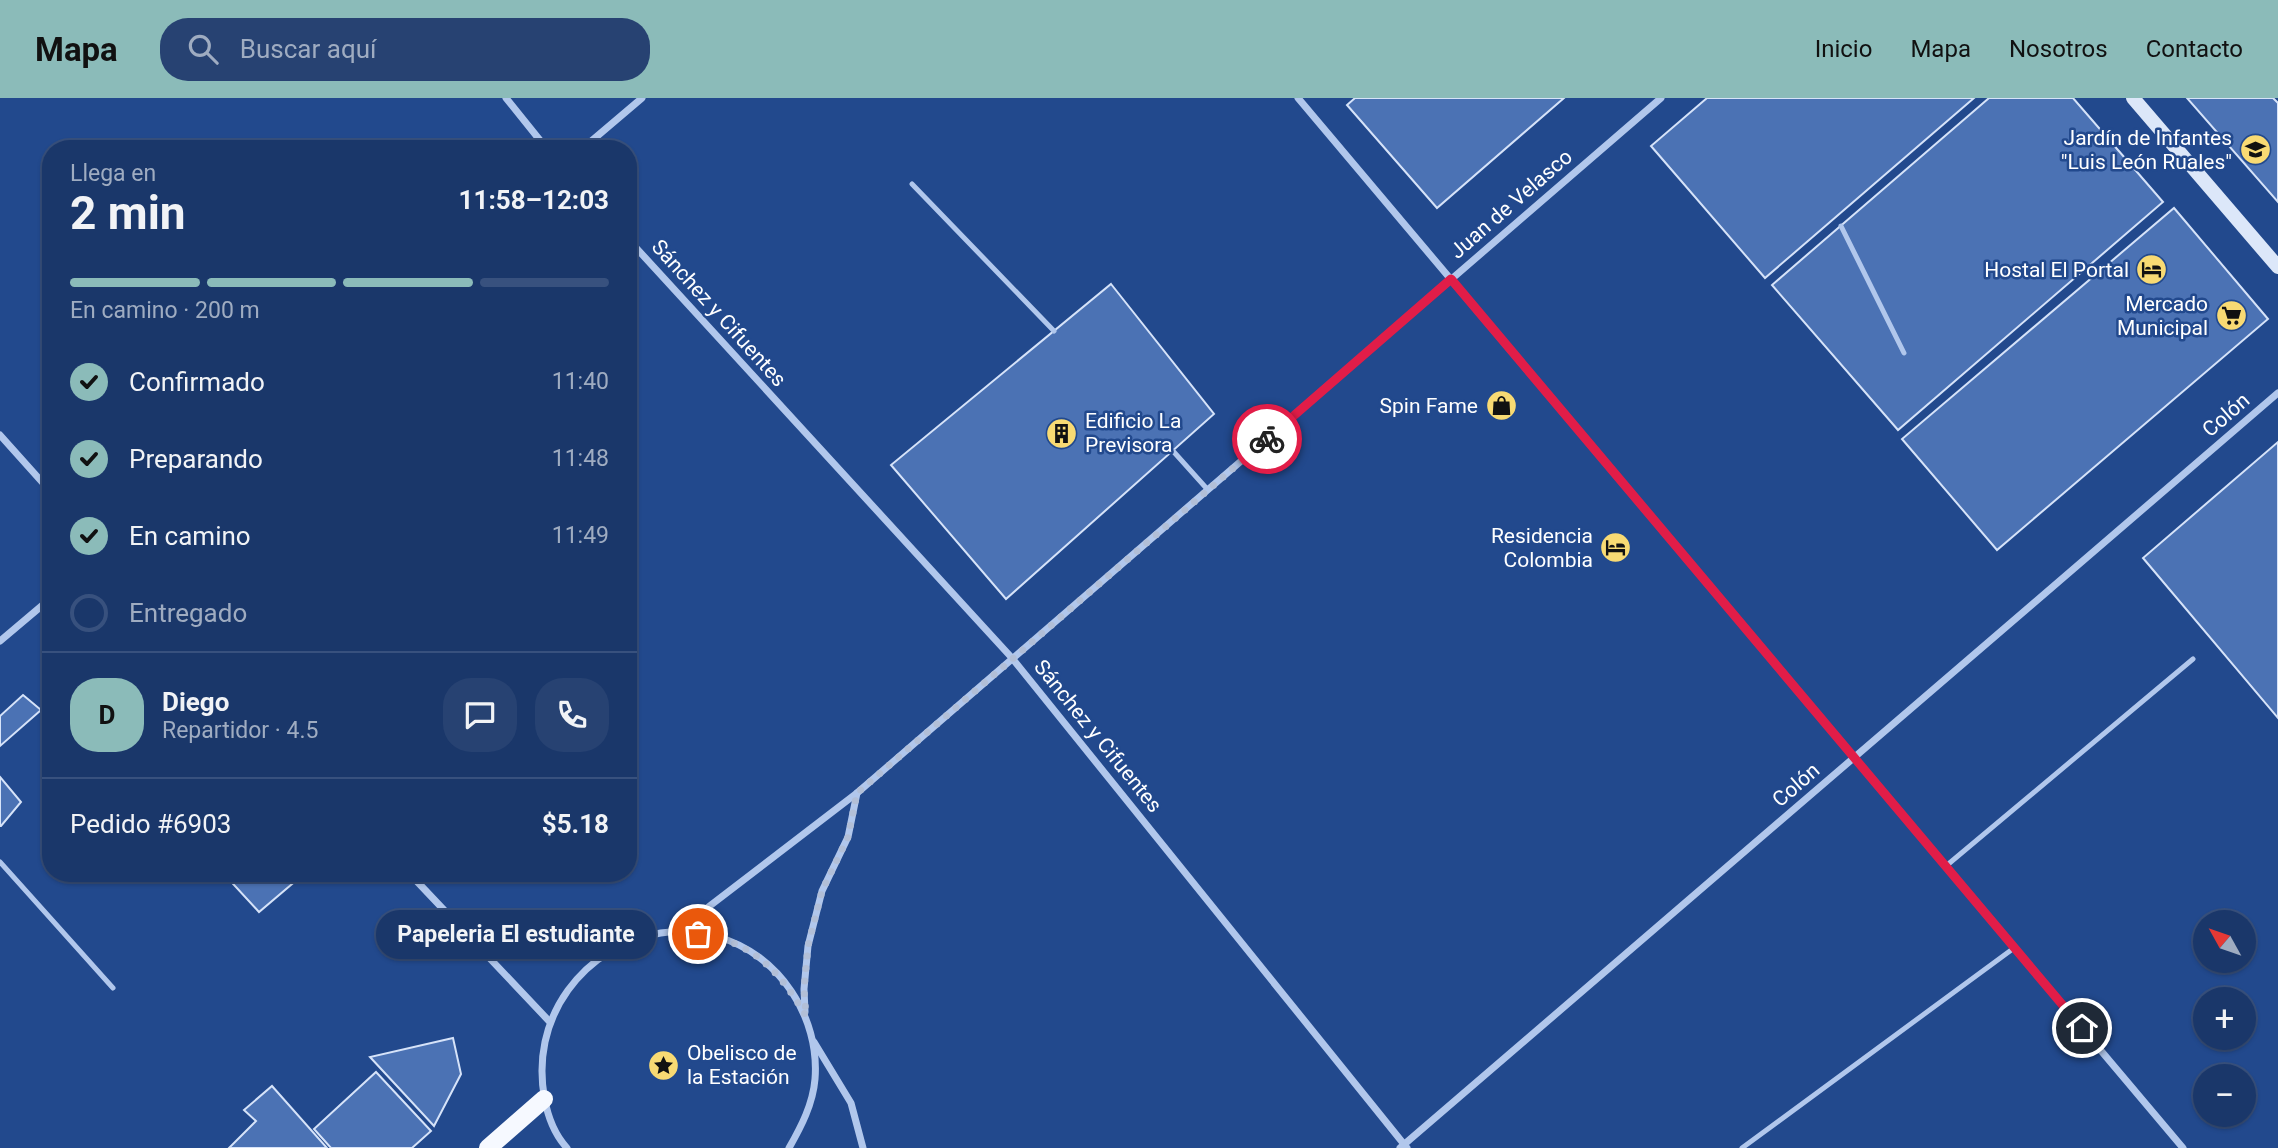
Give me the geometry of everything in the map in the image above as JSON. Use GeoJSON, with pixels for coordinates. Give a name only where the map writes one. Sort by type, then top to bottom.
{"type":"FeatureCollection","features":[{"type":"Feature","properties":{"kind":"main road"},"geometry":{"type":"LineString","coordinates":[[488,1148],[544,1099]]}},
{"type":"Feature","properties":{"kind":"street"},"geometry":{"type":"LineString","coordinates":[[506,98],[540,140]]}},
{"type":"Feature","properties":{"kind":"street"},"geometry":{"type":"LineString","coordinates":[[593,140],[642,98]]}},
{"type":"Feature","properties":{"kind":"street"},"geometry":{"type":"LineString","coordinates":[[1298,98],[2183,1148]]}},
{"type":"Feature","properties":{"kind":"street","name":"Juan de Velasco"},"geometry":{"type":"LineString","coordinates":[[677,931],[857,793],[1661,98]]}},
{"type":"Feature","properties":{"kind":"street"},"geometry":{"type":"LineString","coordinates":[[2133,98],[2278,267]]}},
{"type":"Feature","properties":{"kind":"street","name":"Sánchez y Cifuentes"},"geometry":{"type":"LineString","coordinates":[[637,249],[1012,658],[1404,1147]]}},
{"type":"Feature","properties":{"kind":"street","name":"Colón"},"geometry":{"type":"LineString","coordinates":[[1404,1147],[2278,393]]}},
{"type":"Feature","properties":{"kind":"street"},"geometry":{"type":"LineString","coordinates":[[0,435],[42,482]]}},
{"type":"Feature","properties":{"kind":"street"},"geometry":{"type":"LineString","coordinates":[[0,642],[42,606]]}},
{"type":"Feature","properties":{"kind":"street"},"geometry":{"type":"LineString","coordinates":[[789,1148],[805,1121],[815,1080],[804,989],[808,946],[822,891],[848,837],[857,793]]}},
{"type":"Feature","properties":{"kind":"street"},"geometry":{"type":"LineString","coordinates":[[418,882],[550,1021]]}},
{"type":"Feature","properties":{"kind":"street"},"geometry":{"type":"LineString","coordinates":[[566,1148],[544,1099],[541,1060],[550,1021],[569,985],[600,956],[636,938],[677,931],[718,936],[755,953],[785,981],[806,1016]]}},
{"type":"Feature","properties":{"kind":"street"},"geometry":{"type":"LineString","coordinates":[[812,1038],[851,1103],[863,1148]]}},
{"type":"Feature","properties":{"kind":"lane"},"geometry":{"type":"LineString","coordinates":[[912,184],[1054,331]]}},
{"type":"Feature","properties":{"kind":"lane"},"geometry":{"type":"LineString","coordinates":[[1841,226],[1904,353]]}},
{"type":"Feature","properties":{"kind":"lane"},"geometry":{"type":"LineString","coordinates":[[1173,451],[1208,490]]}},
{"type":"Feature","properties":{"kind":"lane"},"geometry":{"type":"LineString","coordinates":[[1946,866],[2193,659]]}},
{"type":"Feature","properties":{"kind":"lane"},"geometry":{"type":"LineString","coordinates":[[0,862],[113,988]]}},
{"type":"Feature","properties":{"kind":"lane"},"geometry":{"type":"LineString","coordinates":[[1742,1148],[2014,948]]}},
{"type":"Feature","properties":{"kind":"building"},"geometry":{"type":"Polygon","coordinates":[[[1355,98],[1564,98],[1437,208],[1347,105],[1355,98]]]}},
{"type":"Feature","properties":{"kind":"building"},"geometry":{"type":"Polygon","coordinates":[[[1707,98],[1974,98],[1765,278],[1651,146],[1707,98]]]}},
{"type":"Feature","properties":{"kind":"building"},"geometry":{"type":"Polygon","coordinates":[[[1989,98],[2073,98],[2163,202],[1898,430],[1772,285],[1989,98]]]}},
{"type":"Feature","properties":{"kind":"building","name":"Jardín de Infantes \"Luis León Ruales\""},"geometry":{"type":"Polygon","coordinates":[[[2187,98],[2273,98],[2278,103],[2278,202],[2187,98]]]}},
{"type":"Feature","properties":{"kind":"building"},"geometry":{"type":"Polygon","coordinates":[[[2174,208],[2268,319],[1997,550],[1902,439],[2174,208]]]}},
{"type":"Feature","properties":{"kind":"building","name":"Edificio La Previsora"},"geometry":{"type":"Polygon","coordinates":[[[1111,284],[1214,414],[1006,599],[891,465],[1111,284]]]}},
{"type":"Feature","properties":{"kind":"building"},"geometry":{"type":"Polygon","coordinates":[[[2278,442],[2278,718],[2143,558],[2278,442]]]}},
{"type":"Feature","properties":{"kind":"building"},"geometry":{"type":"Polygon","coordinates":[[[23,695],[41,710],[0,746],[0,716],[23,695]]]}},
{"type":"Feature","properties":{"kind":"building"},"geometry":{"type":"Polygon","coordinates":[[[0,777],[21,802],[1,826],[0,826],[0,777]]]}},
{"type":"Feature","properties":{"kind":"building"},"geometry":{"type":"Polygon","coordinates":[[[231,882],[294,882],[259,912],[231,882]]]}},
{"type":"Feature","properties":{"kind":"building"},"geometry":{"type":"Polygon","coordinates":[[[453,1038],[461,1074],[434,1126],[370,1057],[453,1038]]]}},
{"type":"Feature","properties":{"kind":"building"},"geometry":{"type":"Polygon","coordinates":[[[376,1072],[431,1131],[412,1148],[331,1148],[314,1129],[376,1072]]]}},
{"type":"Feature","properties":{"kind":"building"},"geometry":{"type":"Polygon","coordinates":[[[272,1086],[327,1148],[229,1148],[256,1121],[244,1110],[272,1086]]]}},
{"type":"Feature","properties":{"kind":"way so far"},"geometry":{"type":"LineString","coordinates":[[698,934],[718,936],[755,953],[785,981],[806,1016],[804,989],[808,946],[822,891],[848,837],[857,793],[1267,439]]}},
{"type":"Feature","properties":{"kind":"place","name":"Jardín de Infantes \"Luis León Ruales\""},"geometry":{"type":"Point","coordinates":[2255,150]}},
{"type":"Feature","properties":{"kind":"place","name":"Hostal El Portal"},"geometry":{"type":"Point","coordinates":[2152,270]}},
{"type":"Feature","properties":{"kind":"place","name":"Mercado Municipal"},"geometry":{"type":"Point","coordinates":[2231,316]}},
{"type":"Feature","properties":{"kind":"place","name":"Spin Fame"},"geometry":{"type":"Point","coordinates":[1501,406]}},
{"type":"Feature","properties":{"kind":"place","name":"Edificio La Previsora"},"geometry":{"type":"Point","coordinates":[1062,433]}},
{"type":"Feature","properties":{"kind":"place","name":"Residencia Colombia"},"geometry":{"type":"Point","coordinates":[1616,548]}},
{"type":"Feature","properties":{"kind":"place","name":"Papeleria El estudiante"},"geometry":{"type":"Point","coordinates":[698,934]}},
{"type":"Feature","properties":{"kind":"place","name":"Obelisco de la Estación"},"geometry":{"type":"Point","coordinates":[664,1065]}},
{"type":"Feature","properties":{"kind":"route"},"geometry":{"type":"LineString","coordinates":[[1267,439],[1451,279],[2082,1028]]}}]}
